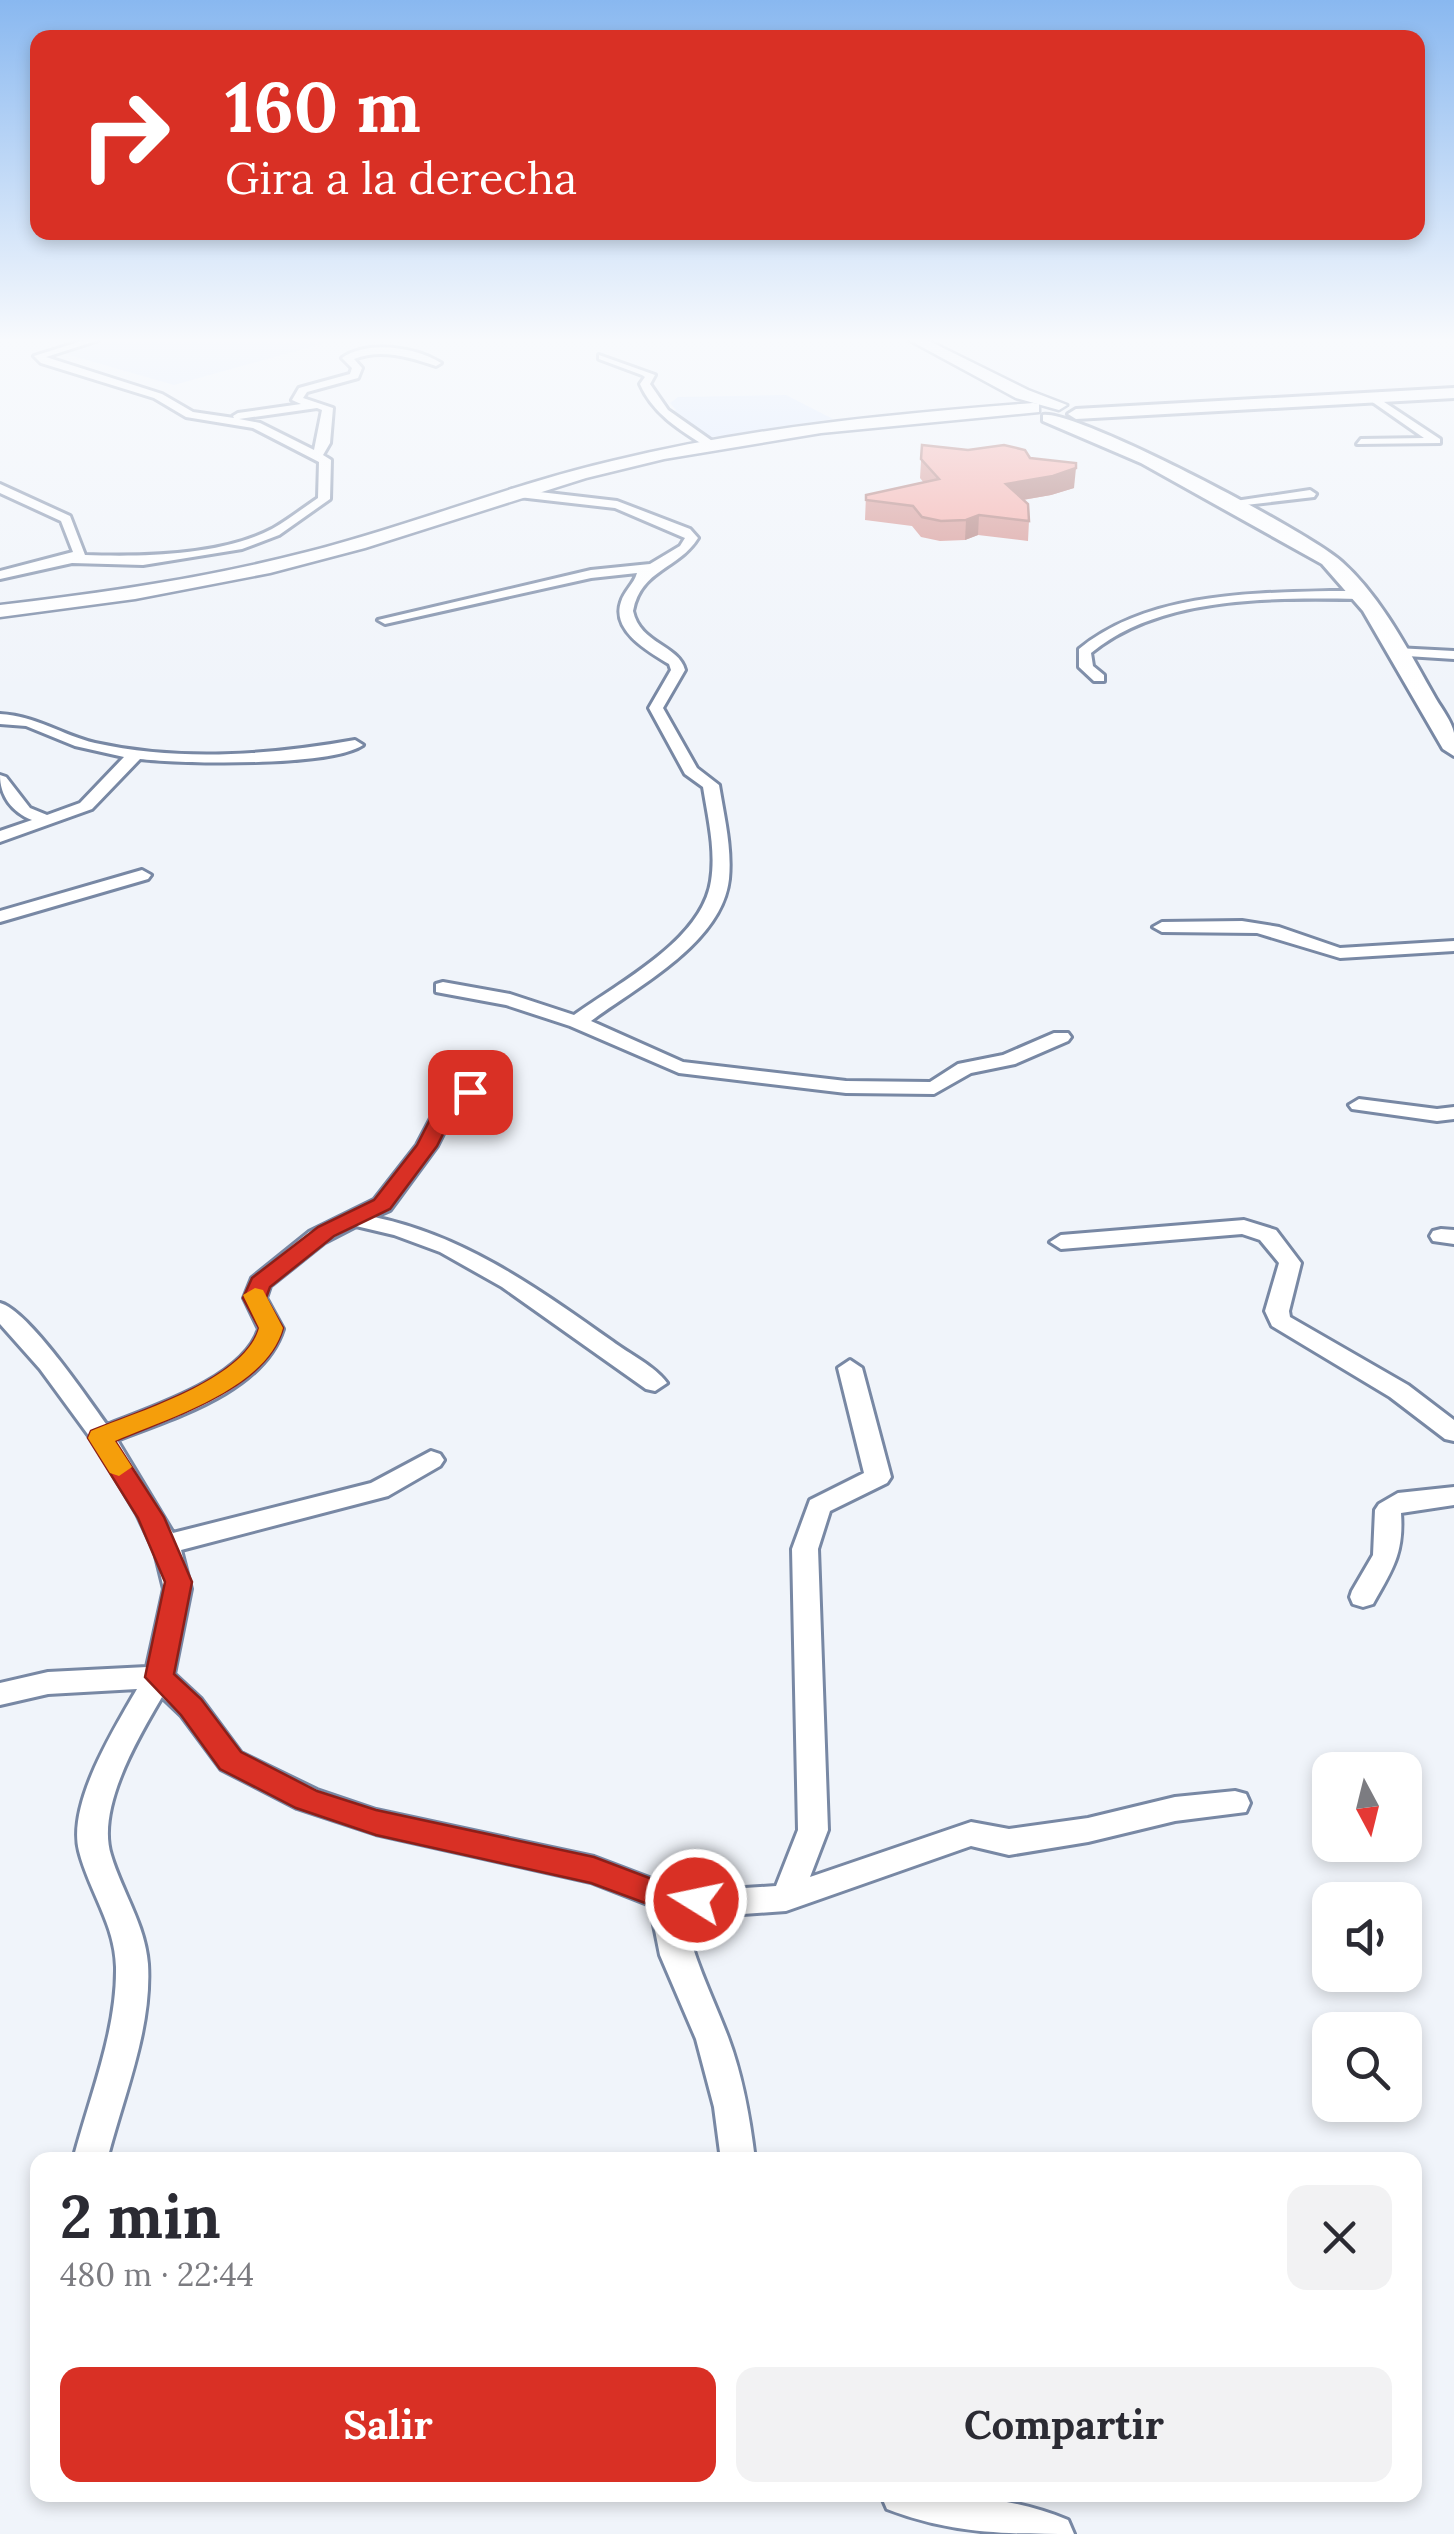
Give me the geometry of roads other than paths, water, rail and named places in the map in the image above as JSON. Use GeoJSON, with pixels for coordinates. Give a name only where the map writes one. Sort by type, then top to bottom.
{"type":"FeatureCollection","features":[{"type":"Feature","properties":{"kind":"main road"},"geometry":{"type":"LineString","coordinates":[[0,611],[182,584],[278,564],[356,545],[514,494],[649,458]]}},
{"type":"Feature","properties":{"kind":"main road"},"geometry":{"type":"LineString","coordinates":[[1142,458],[1328,560],[1359,595],[1454,749]]}},
{"type":"Feature","properties":{"kind":"street"},"geometry":{"type":"LineString","coordinates":[[0,576],[72,559],[161,559],[257,541],[324,498],[324,458]]}},
{"type":"Feature","properties":{"kind":"street"},"geometry":{"type":"LineString","coordinates":[[0,488],[66,519],[80,553],[72,559]]}},
{"type":"Feature","properties":{"kind":"street"},"geometry":{"type":"LineString","coordinates":[[385,620],[591,574],[650,568],[685,549],[692,538],[686,532],[617,505],[514,494]]}},
{"type":"Feature","properties":{"kind":"street"},"geometry":{"type":"LineString","coordinates":[[1228,503],[1310,494]]}},
{"type":"Feature","properties":{"kind":"street"},"geometry":{"type":"LineString","coordinates":[[576,1022],[689,940],[710,914],[720,882],[721,846],[711,785],[691,771],[656,708],[678,670],[676,662],[639,640],[627,607],[650,568]]}},
{"type":"Feature","properties":{"kind":"street"},"geometry":{"type":"LineString","coordinates":[[1098,678],[1086,667],[1084,652],[1106,634],[1146,619],[1260,597],[1359,595]]}},
{"type":"Feature","properties":{"kind":"street"},"geometry":{"type":"LineString","coordinates":[[1396,652],[1454,655]]}},
{"type":"Feature","properties":{"kind":"street"},"geometry":{"type":"LineString","coordinates":[[0,719],[32,720],[68,740],[135,755],[211,758],[304,753],[355,745]]}},
{"type":"Feature","properties":{"kind":"street"},"geometry":{"type":"LineString","coordinates":[[0,837],[92,802],[135,755]]}},
{"type":"Feature","properties":{"kind":"street"},"geometry":{"type":"LineString","coordinates":[[0,780],[24,811],[48,820]]}},
{"type":"Feature","properties":{"kind":"street"},"geometry":{"type":"LineString","coordinates":[[0,917],[142,874]]}},
{"type":"Feature","properties":{"kind":"street"},"geometry":{"type":"LineString","coordinates":[[1162,928],[1240,925],[1289,936],[1322,952],[1454,946]]}},
{"type":"Feature","properties":{"kind":"street"},"geometry":{"type":"LineString","coordinates":[[443,988],[510,1000],[576,1022],[679,1067],[846,1087],[934,1088],[964,1068],[1008,1060],[1061,1036]]}},
{"type":"Feature","properties":{"kind":"street"},"geometry":{"type":"LineString","coordinates":[[100,1438],[220,1386],[266,1347],[271,1328],[255,1298],[260,1283],[326,1232],[382,1205],[427,1146],[445,1109],[470,1092]]}},
{"type":"Feature","properties":{"kind":"street"},"geometry":{"type":"LineString","coordinates":[[1359,1105],[1437,1115],[1454,1113]]}},
{"type":"Feature","properties":{"kind":"street"},"geometry":{"type":"LineString","coordinates":[[356,1220],[418,1235],[468,1260],[504,1280],[655,1383]]}},
{"type":"Feature","properties":{"kind":"street"},"geometry":{"type":"LineString","coordinates":[[1061,1242],[1229,1226],[1268,1236],[1290,1263],[1277,1311],[1280,1321],[1399,1392],[1454,1434]]}},
{"type":"Feature","properties":{"kind":"street"},"geometry":{"type":"LineString","coordinates":[[0,1310],[72,1393],[164,1545],[178,1582],[159,1677],[99,1794],[90,1824],[94,1852],[127,1928],[132,1966],[131,1999],[92,2152]]}},
{"type":"Feature","properties":{"kind":"street"},"geometry":{"type":"LineString","coordinates":[[786,1898],[814,1830],[806,1549],[819,1506],[878,1477],[850,1368]]}},
{"type":"Feature","properties":{"kind":"street"},"geometry":{"type":"LineString","coordinates":[[164,1545],[379,1490],[430,1460]]}},
{"type":"Feature","properties":{"kind":"street"},"geometry":{"type":"LineString","coordinates":[[1363,1598],[1368,1579],[1384,1560],[1390,1543],[1388,1510],[1398,1502],[1454,1496]]}},
{"type":"Feature","properties":{"kind":"street"},"geometry":{"type":"LineString","coordinates":[[0,1694],[48,1682],[159,1677],[191,1707],[231,1760],[307,1799],[376,1822],[594,1870],[664,1897],[728,1902],[786,1898],[971,1834],[1009,1842],[1088,1830],[1175,1809],[1236,1804]]}},
{"type":"Feature","properties":{"kind":"street"},"geometry":{"type":"LineString","coordinates":[[664,1897],[676,1954],[712,2039],[736,2152]]}},
{"type":"Feature","properties":{"kind":"street"},"geometry":{"type":"LineString","coordinates":[[928,2502],[1054,2534]]}}]}
